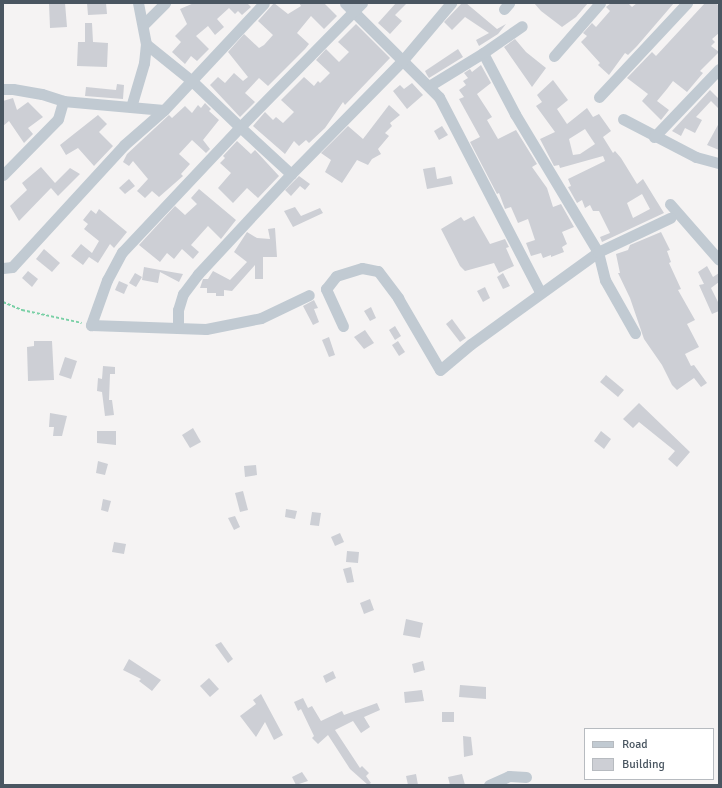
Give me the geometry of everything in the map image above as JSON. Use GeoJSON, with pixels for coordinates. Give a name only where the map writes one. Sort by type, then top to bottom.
{"type":"FeatureCollection","features":[{"type":"Feature","properties":{"kind":"street"},"geometry":{"type":"LineString","coordinates":[[131,108],[144,63],[146,44],[144,24],[138,3]]}},
{"type":"Feature","properties":{"kind":"street"},"geometry":{"type":"LineString","coordinates":[[144,24],[165,3]]}},
{"type":"Feature","properties":{"kind":"street"},"geometry":{"type":"LineString","coordinates":[[3,268],[12,267],[124,145],[164,110],[264,3]]}},
{"type":"Feature","properties":{"kind":"street"},"geometry":{"type":"LineString","coordinates":[[309,295],[260,318],[206,329],[91,325],[107,280],[122,252],[240,127],[349,7],[362,3]]}},
{"type":"Feature","properties":{"kind":"street"},"geometry":{"type":"LineString","coordinates":[[178,328],[178,310],[183,294],[198,274],[291,174],[403,60],[451,3]]}},
{"type":"Feature","properties":{"kind":"street"},"geometry":{"type":"LineString","coordinates":[[554,56],[600,3]]}},
{"type":"Feature","properties":{"kind":"street"},"geometry":{"type":"LineString","coordinates":[[599,97],[687,3]]}},
{"type":"Feature","properties":{"kind":"street"},"geometry":{"type":"LineString","coordinates":[[349,7],[439,97],[456,125],[540,292]]}},
{"type":"Feature","properties":{"kind":"street"},"geometry":{"type":"LineString","coordinates":[[428,86],[483,53],[522,26]]}},
{"type":"Feature","properties":{"kind":"street"},"geometry":{"type":"LineString","coordinates":[[146,44],[192,81],[291,174]]}},
{"type":"Feature","properties":{"kind":"street"},"geometry":{"type":"LineString","coordinates":[[483,53],[515,114],[598,252],[605,280],[635,333]]}},
{"type":"Feature","properties":{"kind":"street"},"geometry":{"type":"LineString","coordinates":[[654,137],[719,69]]}},
{"type":"Feature","properties":{"kind":"street"},"geometry":{"type":"LineString","coordinates":[[3,89],[13,88],[63,101],[164,110]]}},
{"type":"Feature","properties":{"kind":"street"},"geometry":{"type":"LineString","coordinates":[[3,175],[58,119],[63,101]]}},
{"type":"Feature","properties":{"kind":"street"},"geometry":{"type":"LineString","coordinates":[[623,119],[654,137],[696,157],[719,163]]}},
{"type":"Feature","properties":{"kind":"street"},"geometry":{"type":"LineString","coordinates":[[670,204],[719,260]]}},
{"type":"Feature","properties":{"kind":"street"},"geometry":{"type":"LineString","coordinates":[[343,326],[326,289],[336,276],[362,268],[378,271],[398,298],[440,370],[470,344],[540,292],[598,252],[670,218]]}},
{"type":"Feature","properties":{"kind":"street"},"geometry":{"type":"LineString","coordinates":[[490,785],[509,776],[526,776]]}},
{"type":"Feature","properties":{"kind":"path"},"geometry":{"type":"LineString","coordinates":[[3,302],[22,310],[91,325]]}},
{"type":"Feature","properties":{"kind":"building"},"geometry":{"type":"Polygon","coordinates":[[[49,3],[65,3],[67,27],[50,28],[49,3]]]}},
{"type":"Feature","properties":{"kind":"building"},"geometry":{"type":"Polygon","coordinates":[[[87,3],[106,3],[107,14],[88,15],[87,3]]]}},
{"type":"Feature","properties":{"kind":"building"},"geometry":{"type":"Polygon","coordinates":[[[194,3],[247,3],[251,7],[242,15],[238,11],[235,14],[229,8],[217,19],[224,27],[215,35],[208,26],[196,36],[209,49],[197,61],[191,56],[185,64],[172,52],[181,42],[175,36],[187,24],[180,9],[194,3]]]}},
{"type":"Feature","properties":{"kind":"building"},"geometry":{"type":"Polygon","coordinates":[[[274,3],[288,14],[301,6],[299,3],[324,3],[337,16],[324,29],[311,16],[297,33],[309,44],[268,86],[259,78],[245,93],[255,102],[240,117],[210,85],[218,77],[225,83],[234,73],[243,81],[248,77],[228,52],[244,34],[259,48],[264,45],[273,35],[258,21],[274,3]]]}},
{"type":"Feature","properties":{"kind":"building"},"geometry":{"type":"Polygon","coordinates":[[[396,3],[407,3],[395,15],[402,21],[390,34],[378,23],[396,3]]]}},
{"type":"Feature","properties":{"kind":"building"},"geometry":{"type":"Polygon","coordinates":[[[462,3],[466,3],[497,29],[506,24],[498,34],[479,46],[476,40],[489,33],[465,17],[452,30],[444,22],[462,3]]]}},
{"type":"Feature","properties":{"kind":"building"},"geometry":{"type":"Polygon","coordinates":[[[534,3],[588,3],[576,17],[562,27],[541,11],[534,3]]]}},
{"type":"Feature","properties":{"kind":"building"},"geometry":{"type":"Polygon","coordinates":[[[611,3],[628,3],[632,7],[637,3],[674,3],[637,46],[628,55],[625,53],[609,75],[598,65],[600,63],[581,42],[587,36],[583,33],[592,23],[596,27],[610,11],[606,7],[611,3]]]}},
{"type":"Feature","properties":{"kind":"building"},"geometry":{"type":"Polygon","coordinates":[[[705,3],[716,3],[719,6],[719,33],[712,39],[715,42],[711,46],[719,52],[700,71],[703,73],[687,92],[673,81],[657,101],[669,110],[661,120],[642,101],[648,94],[627,78],[652,52],[656,56],[705,3]]]}},
{"type":"Feature","properties":{"kind":"building"},"geometry":{"type":"Polygon","coordinates":[[[85,23],[92,23],[93,42],[108,43],[107,67],[77,66],[78,42],[85,42],[85,23]]]}},
{"type":"Feature","properties":{"kind":"building"},"geometry":{"type":"Polygon","coordinates":[[[356,24],[390,58],[345,105],[343,102],[325,128],[309,143],[306,140],[299,146],[294,141],[285,154],[253,126],[265,112],[273,120],[276,117],[283,123],[294,112],[281,100],[304,77],[314,86],[318,81],[320,83],[330,73],[316,60],[326,49],[339,62],[349,52],[338,42],[356,24]]]}},
{"type":"Feature","properties":{"kind":"building"},"geometry":{"type":"Polygon","coordinates":[[[515,39],[526,52],[546,68],[532,87],[504,47],[515,39]]]}},
{"type":"Feature","properties":{"kind":"building"},"geometry":{"type":"Polygon","coordinates":[[[458,49],[463,57],[429,78],[425,71],[458,49]]]}},
{"type":"Feature","properties":{"kind":"building"},"geometry":{"type":"Polygon","coordinates":[[[481,65],[491,83],[477,94],[492,117],[487,120],[498,139],[516,130],[537,164],[532,167],[547,188],[553,207],[561,204],[574,227],[562,232],[567,244],[562,247],[564,252],[551,257],[551,255],[543,258],[541,253],[531,256],[526,243],[535,240],[528,219],[518,223],[511,207],[505,209],[499,193],[497,194],[470,142],[480,137],[459,99],[464,97],[459,90],[466,85],[463,81],[468,78],[464,73],[470,69],[472,72],[481,65]]]}},
{"type":"Feature","properties":{"kind":"building"},"geometry":{"type":"Polygon","coordinates":[[[553,80],[568,100],[557,109],[567,124],[587,108],[593,117],[599,114],[611,131],[603,137],[613,153],[615,151],[621,158],[637,184],[643,179],[664,213],[602,242],[600,237],[610,233],[599,211],[593,211],[590,205],[585,208],[582,200],[577,203],[568,187],[571,186],[568,179],[605,161],[603,156],[560,168],[559,165],[554,166],[540,139],[555,132],[536,106],[542,102],[537,95],[553,80]],[[585,129],[569,139],[573,155],[580,154],[595,144],[585,129]],[[642,194],[627,203],[633,218],[650,209],[642,194]]]}},
{"type":"Feature","properties":{"kind":"building"},"geometry":{"type":"Polygon","coordinates":[[[412,83],[423,95],[407,109],[393,91],[400,85],[404,89],[412,83]]]}},
{"type":"Feature","properties":{"kind":"building"},"geometry":{"type":"Polygon","coordinates":[[[117,84],[124,85],[123,99],[85,96],[86,87],[116,90],[117,84]]]}},
{"type":"Feature","properties":{"kind":"building"},"geometry":{"type":"Polygon","coordinates":[[[710,90],[719,99],[719,109],[711,101],[696,117],[702,120],[695,133],[685,128],[681,136],[672,131],[710,90]]]}},
{"type":"Feature","properties":{"kind":"building"},"geometry":{"type":"Polygon","coordinates":[[[13,98],[17,110],[28,102],[43,117],[28,128],[33,134],[24,143],[9,121],[3,126],[3,101],[13,98]]]}},
{"type":"Feature","properties":{"kind":"building"},"geometry":{"type":"Polygon","coordinates":[[[205,103],[211,109],[209,111],[219,120],[203,140],[210,149],[206,153],[192,140],[179,154],[190,164],[181,174],[183,176],[159,197],[152,191],[145,198],[137,191],[148,179],[133,161],[129,166],[123,162],[127,154],[169,115],[172,118],[185,106],[192,113],[198,105],[201,108],[205,103]]]}},
{"type":"Feature","properties":{"kind":"building"},"geometry":{"type":"Polygon","coordinates":[[[389,105],[400,115],[390,123],[392,126],[385,133],[389,136],[378,149],[381,154],[372,159],[368,165],[357,160],[342,183],[325,172],[331,160],[321,153],[348,126],[363,139],[389,105]]]}},
{"type":"Feature","properties":{"kind":"building"},"geometry":{"type":"Polygon","coordinates":[[[98,115],[107,124],[99,132],[113,146],[94,166],[78,148],[66,155],[60,145],[98,115]]]}},
{"type":"Feature","properties":{"kind":"building"},"geometry":{"type":"Polygon","coordinates":[[[719,123],[719,150],[707,145],[719,123]]]}},
{"type":"Feature","properties":{"kind":"building"},"geometry":{"type":"Polygon","coordinates":[[[442,126],[448,135],[439,140],[434,131],[442,126]]]}},
{"type":"Feature","properties":{"kind":"building"},"geometry":{"type":"Polygon","coordinates":[[[237,141],[251,154],[255,150],[279,176],[258,198],[247,188],[233,203],[218,188],[231,173],[220,163],[225,158],[223,156],[237,141]]]}},
{"type":"Feature","properties":{"kind":"building"},"geometry":{"type":"Polygon","coordinates":[[[41,167],[55,183],[70,168],[80,174],[58,196],[51,188],[19,221],[10,206],[27,190],[22,183],[41,167]]]}},
{"type":"Feature","properties":{"kind":"building"},"geometry":{"type":"Polygon","coordinates":[[[435,167],[437,179],[451,176],[453,184],[427,189],[423,169],[435,167]]]}},
{"type":"Feature","properties":{"kind":"building"},"geometry":{"type":"Polygon","coordinates":[[[299,176],[310,184],[305,190],[300,186],[291,196],[285,190],[299,176]]]}},
{"type":"Feature","properties":{"kind":"building"},"geometry":{"type":"Polygon","coordinates":[[[129,179],[135,186],[125,194],[119,188],[129,179]]]}},
{"type":"Feature","properties":{"kind":"building"},"geometry":{"type":"Polygon","coordinates":[[[199,189],[236,220],[221,239],[208,226],[191,245],[199,252],[193,259],[182,249],[174,259],[167,253],[160,262],[139,245],[175,206],[185,215],[197,204],[191,198],[199,189]]]}},
{"type":"Feature","properties":{"kind":"building"},"geometry":{"type":"Polygon","coordinates":[[[295,207],[301,216],[320,208],[323,213],[293,227],[284,211],[295,207]]]}},
{"type":"Feature","properties":{"kind":"building"},"geometry":{"type":"Polygon","coordinates":[[[99,209],[127,232],[114,248],[110,244],[98,263],[89,257],[83,265],[71,256],[81,244],[92,253],[99,241],[84,229],[88,224],[83,220],[91,210],[96,214],[99,209]]]}},
{"type":"Feature","properties":{"kind":"building"},"geometry":{"type":"Polygon","coordinates":[[[474,216],[490,244],[505,239],[509,247],[506,248],[514,266],[499,273],[494,263],[465,271],[460,266],[441,229],[461,217],[464,221],[474,216]]]}},
{"type":"Feature","properties":{"kind":"building"},"geometry":{"type":"Polygon","coordinates":[[[275,228],[277,257],[263,257],[263,279],[255,279],[255,265],[232,291],[224,290],[224,296],[216,296],[216,293],[207,293],[207,288],[200,288],[203,279],[208,279],[213,271],[230,280],[247,262],[234,252],[247,232],[257,238],[270,239],[268,229],[275,228]]]}},
{"type":"Feature","properties":{"kind":"building"},"geometry":{"type":"Polygon","coordinates":[[[661,232],[670,250],[667,251],[671,262],[669,263],[681,289],[678,290],[695,320],[687,324],[699,347],[685,354],[691,366],[694,365],[707,383],[701,387],[694,378],[677,390],[672,385],[662,365],[644,339],[630,298],[618,273],[620,273],[616,254],[628,250],[630,245],[661,232]]]}},
{"type":"Feature","properties":{"kind":"building"},"geometry":{"type":"Polygon","coordinates":[[[44,249],[60,263],[52,272],[36,259],[44,249]]]}},
{"type":"Feature","properties":{"kind":"building"},"geometry":{"type":"Polygon","coordinates":[[[707,266],[713,277],[719,273],[719,282],[711,288],[719,304],[719,311],[712,314],[699,285],[704,284],[698,272],[707,266]]]}},
{"type":"Feature","properties":{"kind":"building"},"geometry":{"type":"Polygon","coordinates":[[[144,267],[183,274],[179,282],[160,272],[158,283],[142,280],[144,267]]]}},
{"type":"Feature","properties":{"kind":"building"},"geometry":{"type":"Polygon","coordinates":[[[28,271],[38,279],[32,287],[22,278],[28,271]]]}},
{"type":"Feature","properties":{"kind":"building"},"geometry":{"type":"Polygon","coordinates":[[[135,273],[142,277],[136,287],[129,283],[135,273]]]}},
{"type":"Feature","properties":{"kind":"building"},"geometry":{"type":"Polygon","coordinates":[[[503,273],[510,286],[503,289],[497,277],[503,273]]]}},
{"type":"Feature","properties":{"kind":"building"},"geometry":{"type":"Polygon","coordinates":[[[119,281],[128,285],[124,294],[115,290],[119,281]]]}},
{"type":"Feature","properties":{"kind":"building"},"geometry":{"type":"Polygon","coordinates":[[[485,287],[490,298],[483,302],[477,291],[485,287]]]}},
{"type":"Feature","properties":{"kind":"building"},"geometry":{"type":"Polygon","coordinates":[[[314,300],[318,308],[314,309],[319,322],[313,325],[303,306],[314,300]]]}},
{"type":"Feature","properties":{"kind":"building"},"geometry":{"type":"Polygon","coordinates":[[[371,307],[376,318],[370,321],[364,311],[371,307]]]}},
{"type":"Feature","properties":{"kind":"building"},"geometry":{"type":"Polygon","coordinates":[[[452,319],[466,338],[460,342],[446,324],[452,319]]]}},
{"type":"Feature","properties":{"kind":"building"},"geometry":{"type":"Polygon","coordinates":[[[395,326],[401,336],[395,340],[389,330],[395,326]]]}},
{"type":"Feature","properties":{"kind":"building"},"geometry":{"type":"Polygon","coordinates":[[[365,330],[374,343],[364,349],[354,337],[365,330]]]}},
{"type":"Feature","properties":{"kind":"building"},"geometry":{"type":"Polygon","coordinates":[[[329,337],[335,355],[329,357],[322,340],[329,337]]]}},
{"type":"Feature","properties":{"kind":"building"},"geometry":{"type":"Polygon","coordinates":[[[34,341],[52,341],[54,380],[28,381],[27,347],[34,346],[34,341]]]}},
{"type":"Feature","properties":{"kind":"building"},"geometry":{"type":"Polygon","coordinates":[[[398,341],[405,352],[399,356],[392,345],[398,341]]]}},
{"type":"Feature","properties":{"kind":"building"},"geometry":{"type":"Polygon","coordinates":[[[65,357],[77,361],[71,379],[59,375],[65,357]]]}},
{"type":"Feature","properties":{"kind":"building"},"geometry":{"type":"Polygon","coordinates":[[[103,366],[115,367],[115,374],[110,374],[109,400],[112,400],[114,415],[105,416],[102,392],[97,391],[98,378],[102,379],[103,366]]]}},
{"type":"Feature","properties":{"kind":"building"},"geometry":{"type":"Polygon","coordinates":[[[606,375],[624,390],[618,397],[600,382],[606,375]]]}},
{"type":"Feature","properties":{"kind":"building"},"geometry":{"type":"Polygon","coordinates":[[[639,403],[690,452],[677,467],[668,459],[675,451],[639,422],[633,428],[623,419],[639,403]]]}},
{"type":"Feature","properties":{"kind":"building"},"geometry":{"type":"Polygon","coordinates":[[[50,413],[67,416],[62,436],[53,436],[54,427],[49,427],[50,413]]]}},
{"type":"Feature","properties":{"kind":"building"},"geometry":{"type":"Polygon","coordinates":[[[193,428],[201,442],[190,448],[182,435],[193,428]]]}},
{"type":"Feature","properties":{"kind":"building"},"geometry":{"type":"Polygon","coordinates":[[[97,431],[116,431],[116,445],[97,443],[97,431]]]}},
{"type":"Feature","properties":{"kind":"building"},"geometry":{"type":"Polygon","coordinates":[[[601,431],[611,439],[604,449],[594,441],[601,431]]]}},
{"type":"Feature","properties":{"kind":"building"},"geometry":{"type":"Polygon","coordinates":[[[98,461],[108,464],[105,475],[96,473],[98,461]]]}},
{"type":"Feature","properties":{"kind":"building"},"geometry":{"type":"Polygon","coordinates":[[[256,465],[257,475],[245,477],[244,466],[256,465]]]}},
{"type":"Feature","properties":{"kind":"building"},"geometry":{"type":"Polygon","coordinates":[[[243,491],[248,510],[240,512],[235,493],[243,491]]]}},
{"type":"Feature","properties":{"kind":"building"},"geometry":{"type":"Polygon","coordinates":[[[103,499],[111,501],[108,512],[101,510],[103,499]]]}},
{"type":"Feature","properties":{"kind":"building"},"geometry":{"type":"Polygon","coordinates":[[[286,509],[297,511],[295,519],[285,517],[286,509]]]}},
{"type":"Feature","properties":{"kind":"building"},"geometry":{"type":"Polygon","coordinates":[[[312,512],[321,513],[319,526],[310,525],[312,512]]]}},
{"type":"Feature","properties":{"kind":"building"},"geometry":{"type":"Polygon","coordinates":[[[235,516],[240,527],[234,530],[228,518],[235,516]]]}},
{"type":"Feature","properties":{"kind":"building"},"geometry":{"type":"Polygon","coordinates":[[[340,533],[344,542],[335,546],[331,537],[340,533]]]}},
{"type":"Feature","properties":{"kind":"building"},"geometry":{"type":"Polygon","coordinates":[[[114,542],[126,544],[124,554],[112,552],[114,542]]]}},
{"type":"Feature","properties":{"kind":"building"},"geometry":{"type":"Polygon","coordinates":[[[347,551],[359,552],[358,563],[346,562],[347,551]]]}},
{"type":"Feature","properties":{"kind":"building"},"geometry":{"type":"Polygon","coordinates":[[[351,567],[354,582],[347,583],[343,569],[351,567]]]}},
{"type":"Feature","properties":{"kind":"building"},"geometry":{"type":"Polygon","coordinates":[[[370,599],[374,610],[364,614],[360,603],[370,599]]]}},
{"type":"Feature","properties":{"kind":"building"},"geometry":{"type":"Polygon","coordinates":[[[406,619],[423,623],[420,638],[403,635],[406,619]]]}},
{"type":"Feature","properties":{"kind":"building"},"geometry":{"type":"Polygon","coordinates":[[[221,642],[233,659],[228,663],[215,645],[221,642]]]}},
{"type":"Feature","properties":{"kind":"building"},"geometry":{"type":"Polygon","coordinates":[[[129,659],[161,680],[152,691],[139,681],[141,679],[123,670],[129,659]]]}},
{"type":"Feature","properties":{"kind":"building"},"geometry":{"type":"Polygon","coordinates":[[[423,661],[425,670],[414,673],[412,664],[423,661]]]}},
{"type":"Feature","properties":{"kind":"building"},"geometry":{"type":"Polygon","coordinates":[[[333,671],[336,678],[326,683],[323,676],[333,671]]]}},
{"type":"Feature","properties":{"kind":"building"},"geometry":{"type":"Polygon","coordinates":[[[209,678],[219,689],[210,697],[200,686],[209,678]]]}},
{"type":"Feature","properties":{"kind":"building"},"geometry":{"type":"Polygon","coordinates":[[[460,685],[486,687],[486,699],[459,697],[460,685]]]}},
{"type":"Feature","properties":{"kind":"building"},"geometry":{"type":"Polygon","coordinates":[[[422,690],[424,701],[405,703],[404,692],[422,690]]]}},
{"type":"Feature","properties":{"kind":"building"},"geometry":{"type":"Polygon","coordinates":[[[261,694],[283,735],[274,740],[265,722],[256,737],[240,716],[256,704],[253,700],[261,694]]]}},
{"type":"Feature","properties":{"kind":"building"},"geometry":{"type":"Polygon","coordinates":[[[303,698],[308,708],[312,706],[321,721],[342,711],[344,715],[377,703],[380,710],[364,717],[370,727],[361,733],[353,721],[335,730],[360,768],[362,766],[369,773],[366,776],[371,783],[368,785],[350,769],[328,735],[318,744],[312,738],[314,736],[301,709],[298,711],[294,702],[303,698]]]}},
{"type":"Feature","properties":{"kind":"building"},"geometry":{"type":"Polygon","coordinates":[[[442,712],[454,712],[454,722],[442,722],[442,712]]]}},
{"type":"Feature","properties":{"kind":"building"},"geometry":{"type":"Polygon","coordinates":[[[463,736],[471,737],[473,755],[464,757],[463,736]]]}},
{"type":"Feature","properties":{"kind":"building"},"geometry":{"type":"Polygon","coordinates":[[[302,772],[308,781],[296,785],[292,777],[302,772]]]}},
{"type":"Feature","properties":{"kind":"building"},"geometry":{"type":"Polygon","coordinates":[[[416,774],[418,785],[408,785],[406,776],[416,774]]]}},
{"type":"Feature","properties":{"kind":"building"},"geometry":{"type":"Polygon","coordinates":[[[462,774],[465,785],[450,785],[448,777],[462,774]]]}}]}
